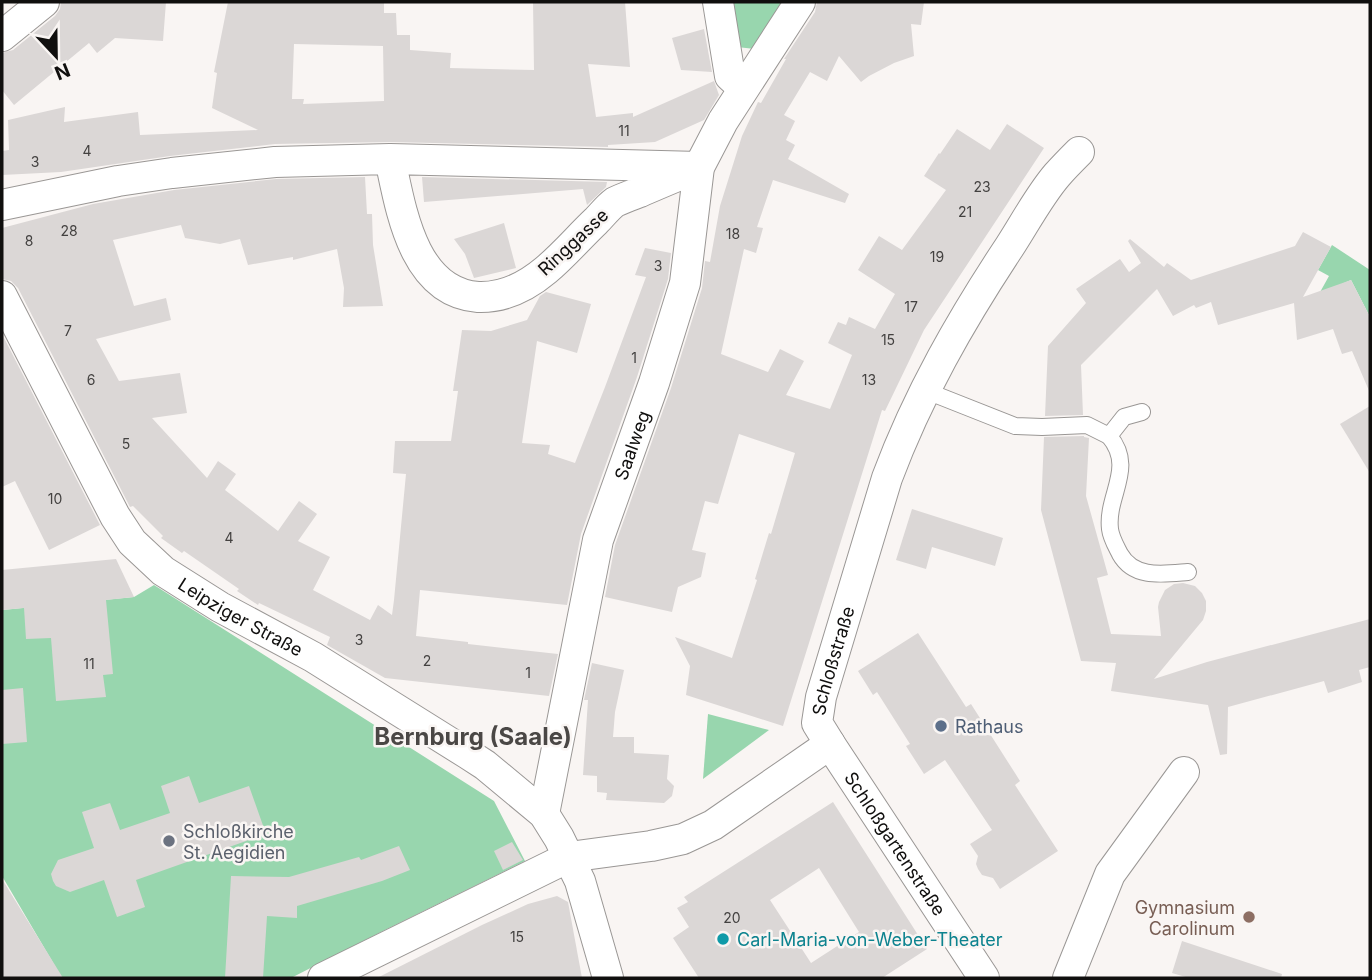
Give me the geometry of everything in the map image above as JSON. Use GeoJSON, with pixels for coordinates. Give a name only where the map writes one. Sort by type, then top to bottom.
{"type":"FeatureCollection","features":[{"type":"Feature","properties":{"kind":"street"},"geometry":{"type":"LineString","coordinates":[[2,36],[44,2]]}},
{"type":"Feature","properties":{"kind":"street"},"geometry":{"type":"LineString","coordinates":[[718,2],[730,76],[744,88]]}},
{"type":"Feature","properties":{"kind":"street","name":"Saalweg"},"geometry":{"type":"LineString","coordinates":[[544,814],[598,540],[654,383],[685,283],[699,167],[723,121],[800,2]]}},
{"type":"Feature","properties":{"kind":"street","name":"Schloßstraße"},"geometry":{"type":"LineString","coordinates":[[830,744],[817,723],[821,697],[899,446],[924,390],[979,292],[1056,176],[1079,152]]}},
{"type":"Feature","properties":{"kind":"street"},"geometry":{"type":"LineString","coordinates":[[2,205],[118,181],[275,162],[390,159],[699,167]]}},
{"type":"Feature","properties":{"kind":"street","name":"Ringgasse"},"geometry":{"type":"LineString","coordinates":[[390,159],[400,204],[413,245],[422,262],[448,288],[465,296],[483,297],[509,293],[533,280],[614,203],[699,167]]}},
{"type":"Feature","properties":{"kind":"street","name":"Leipziger Straße"},"geometry":{"type":"LineString","coordinates":[[2,296],[115,516],[132,542],[163,571],[220,607],[313,657],[485,765],[544,814],[580,881],[608,978]]}},
{"type":"Feature","properties":{"kind":"street"},"geometry":{"type":"LineString","coordinates":[[323,978],[569,857],[683,839],[713,825],[830,744]]}},
{"type":"Feature","properties":{"kind":"street","name":"Schloßgartenstraße"},"geometry":{"type":"LineString","coordinates":[[830,744],[984,978]]}},
{"type":"Feature","properties":{"kind":"street"},"geometry":{"type":"LineString","coordinates":[[1068,978],[1110,874],[1184,772]]}},
{"type":"Feature","properties":{"kind":"lane"},"geometry":{"type":"LineString","coordinates":[[924,390],[1015,426],[1087,425],[1109,436],[1118,446],[1120,458],[1110,529],[1122,558],[1139,571],[1154,575],[1188,572]]}},
{"type":"Feature","properties":{"kind":"lane"},"geometry":{"type":"LineString","coordinates":[[1109,436],[1124,417],[1142,412]]}},
{"type":"Feature","properties":{"kind":"green space"},"geometry":{"type":"Polygon","coordinates":[[[731,2],[784,2],[755,49],[737,47],[731,2]]]}},
{"type":"Feature","properties":{"kind":"green space"},"geometry":{"type":"Polygon","coordinates":[[[1332,245],[1370,270],[1370,317],[1351,280],[1319,294],[1329,276],[1318,270],[1332,245]]]}},
{"type":"Feature","properties":{"kind":"green space"},"geometry":{"type":"Polygon","coordinates":[[[154,585],[494,801],[525,861],[291,978],[62,978],[2,876],[2,610],[134,597],[154,585]]]}},
{"type":"Feature","properties":{"kind":"green space"},"geometry":{"type":"Polygon","coordinates":[[[708,714],[769,730],[703,779],[708,714]]]}},
{"type":"Feature","properties":{"kind":"building"},"geometry":{"type":"Polygon","coordinates":[[[61,2],[166,2],[163,41],[115,38],[97,53],[89,43],[14,105],[2,90],[2,53],[13,50],[55,16],[61,2]]]}},
{"type":"Feature","properties":{"kind":"building"},"geometry":{"type":"Polygon","coordinates":[[[228,2],[384,2],[384,13],[396,13],[397,35],[410,35],[410,50],[451,53],[450,68],[534,70],[533,2],[625,2],[630,67],[588,64],[596,117],[633,113],[633,117],[714,81],[719,95],[704,120],[655,142],[608,147],[390,142],[275,144],[61,172],[2,175],[2,151],[9,150],[8,120],[65,107],[64,122],[138,112],[140,135],[258,130],[212,108],[217,73],[214,72],[228,2]],[[294,44],[292,99],[304,99],[303,104],[384,101],[383,46],[294,44]]]}},
{"type":"Feature","properties":{"kind":"building"},"geometry":{"type":"Polygon","coordinates":[[[817,2],[924,2],[921,25],[911,24],[914,56],[894,63],[861,82],[839,56],[827,81],[810,72],[784,115],[795,121],[786,140],[795,145],[788,159],[849,194],[845,203],[773,180],[757,227],[763,228],[756,253],[744,249],[721,354],[768,372],[780,349],[804,361],[786,395],[830,409],[852,355],[828,343],[838,322],[846,325],[849,317],[875,329],[895,294],[858,270],[879,236],[902,250],[946,190],[924,176],[957,129],[990,150],[1007,124],[1044,148],[924,330],[885,411],[882,410],[783,726],[686,695],[690,666],[675,637],[732,658],[795,453],[739,434],[718,504],[705,501],[692,550],[706,553],[701,577],[678,587],[672,612],[605,597],[615,545],[671,388],[702,288],[705,261],[710,262],[720,206],[742,136],[758,102],[761,103],[784,59],[815,12],[817,2]]]}},
{"type":"Feature","properties":{"kind":"building"},"geometry":{"type":"Polygon","coordinates":[[[704,29],[712,72],[681,70],[672,38],[704,29]]]}},
{"type":"Feature","properties":{"kind":"building"},"geometry":{"type":"Polygon","coordinates":[[[365,177],[367,214],[372,214],[373,245],[383,306],[343,307],[344,288],[337,249],[293,260],[293,257],[248,265],[240,239],[220,244],[185,238],[181,225],[113,240],[134,306],[166,298],[171,320],[96,339],[119,381],[180,373],[187,413],[152,418],[207,478],[218,461],[236,474],[225,490],[278,531],[299,501],[317,514],[298,541],[330,557],[313,590],[370,620],[378,605],[392,615],[406,474],[393,473],[395,441],[451,441],[458,391],[453,391],[462,330],[491,331],[527,320],[540,296],[546,292],[591,304],[577,353],[537,341],[522,443],[550,445],[548,454],[575,463],[646,277],[635,275],[645,248],[671,253],[668,279],[637,377],[581,534],[567,605],[420,590],[416,636],[558,654],[549,696],[385,678],[327,645],[330,637],[259,603],[258,605],[184,551],[182,553],[161,538],[163,536],[133,506],[130,507],[18,288],[11,281],[2,279],[2,228],[93,204],[174,190],[276,179],[365,177]]]}},
{"type":"Feature","properties":{"kind":"building"},"geometry":{"type":"Polygon","coordinates":[[[422,177],[607,182],[606,187],[587,205],[583,189],[424,202],[422,177]]]}},
{"type":"Feature","properties":{"kind":"building"},"geometry":{"type":"Polygon","coordinates":[[[504,223],[516,268],[474,278],[465,254],[454,239],[504,223]]]}},
{"type":"Feature","properties":{"kind":"building"},"geometry":{"type":"Polygon","coordinates":[[[1303,232],[1331,247],[1303,297],[1351,280],[1370,317],[1370,393],[1352,351],[1342,354],[1333,329],[1297,340],[1294,303],[1218,325],[1211,302],[1196,308],[1194,305],[1173,316],[1157,289],[1081,365],[1083,415],[1045,416],[1048,346],[1086,303],[1076,289],[1120,259],[1129,272],[1141,263],[1128,241],[1130,239],[1164,267],[1167,263],[1191,280],[1295,246],[1303,232]]]}},
{"type":"Feature","properties":{"kind":"building"},"geometry":{"type":"Polygon","coordinates":[[[2,334],[100,525],[49,550],[15,481],[2,487],[2,334]]]}},
{"type":"Feature","properties":{"kind":"building"},"geometry":{"type":"Polygon","coordinates":[[[1370,406],[1370,473],[1340,424],[1370,406]]]}},
{"type":"Feature","properties":{"kind":"building"},"geometry":{"type":"Polygon","coordinates":[[[1044,437],[1089,438],[1086,496],[1108,575],[1097,578],[1111,634],[1161,636],[1159,602],[1165,590],[1174,584],[1195,586],[1206,601],[1203,620],[1154,679],[1207,662],[1370,619],[1370,667],[1359,670],[1362,682],[1328,693],[1324,681],[1228,707],[1227,754],[1220,755],[1208,705],[1111,691],[1116,663],[1081,661],[1041,510],[1044,437]]]}},
{"type":"Feature","properties":{"kind":"building"},"geometry":{"type":"Polygon","coordinates":[[[912,509],[1003,538],[995,566],[932,547],[926,569],[896,560],[912,509]]]}},
{"type":"Feature","properties":{"kind":"building"},"geometry":{"type":"Polygon","coordinates":[[[116,559],[134,597],[106,600],[113,674],[103,675],[106,697],[56,701],[51,638],[26,639],[24,608],[2,610],[2,570],[116,559]]]}},
{"type":"Feature","properties":{"kind":"building","name":"Rathaus"},"geometry":{"type":"Polygon","coordinates":[[[918,633],[966,707],[971,704],[1020,781],[1015,785],[1058,851],[1000,889],[993,878],[982,875],[978,869],[978,856],[970,844],[992,830],[945,760],[924,774],[906,746],[910,744],[877,692],[873,695],[858,671],[918,633]]]}},
{"type":"Feature","properties":{"kind":"building"},"geometry":{"type":"Polygon","coordinates":[[[592,663],[624,670],[613,737],[634,737],[634,753],[669,755],[667,779],[674,786],[672,796],[664,803],[606,800],[607,793],[597,792],[597,776],[583,775],[588,700],[584,700],[592,663]]]}},
{"type":"Feature","properties":{"kind":"building"},"geometry":{"type":"Polygon","coordinates":[[[23,688],[27,742],[2,744],[2,690],[23,688]]]}},
{"type":"Feature","properties":{"kind":"building","name":"Schloßkirche St. Aegidien"},"geometry":{"type":"Polygon","coordinates":[[[189,776],[199,803],[249,786],[266,834],[136,880],[145,907],[117,917],[104,880],[70,892],[56,886],[51,874],[58,860],[94,848],[82,812],[110,803],[120,830],[170,813],[161,786],[189,776]]]}},
{"type":"Feature","properties":{"kind":"building"},"geometry":{"type":"Polygon","coordinates":[[[833,802],[927,949],[882,978],[699,978],[673,938],[689,927],[677,908],[688,902],[684,897],[833,802]],[[819,868],[770,900],[811,963],[859,932],[819,868]]]}},
{"type":"Feature","properties":{"kind":"building"},"geometry":{"type":"Polygon","coordinates":[[[512,842],[523,860],[503,870],[494,851],[512,842]]]}},
{"type":"Feature","properties":{"kind":"building"},"geometry":{"type":"Polygon","coordinates":[[[399,846],[410,870],[297,906],[297,918],[267,916],[263,978],[225,978],[231,876],[289,877],[359,857],[361,860],[399,846]]]}},
{"type":"Feature","properties":{"kind":"building"},"geometry":{"type":"Polygon","coordinates":[[[2,879],[63,978],[2,978],[2,879]]]}},
{"type":"Feature","properties":{"kind":"building"},"geometry":{"type":"Polygon","coordinates":[[[557,896],[568,902],[582,978],[377,978],[528,904],[557,896]]]}},
{"type":"Feature","properties":{"kind":"building"},"geometry":{"type":"Polygon","coordinates":[[[1182,941],[1282,974],[1281,978],[1189,978],[1172,973],[1182,941]]]}},
{"type":"Feature","properties":{"kind":"place","name":"Rathaus"},"geometry":{"type":"Point","coordinates":[941,726]}},
{"type":"Feature","properties":{"kind":"place","name":"Schloßkirche St. Aegidien"},"geometry":{"type":"Point","coordinates":[169,841]}},
{"type":"Feature","properties":{"kind":"place","name":"Gymnasium Carolinum"},"geometry":{"type":"Point","coordinates":[1249,917]}},
{"type":"Feature","properties":{"kind":"place","name":"Carl-Maria-von-Weber-Theater"},"geometry":{"type":"Point","coordinates":[723,939]}},
{"type":"Feature","properties":{"kind":"district","name":"Bernburg (Saale)"},"geometry":{"type":"Point","coordinates":[473,736]}}]}
